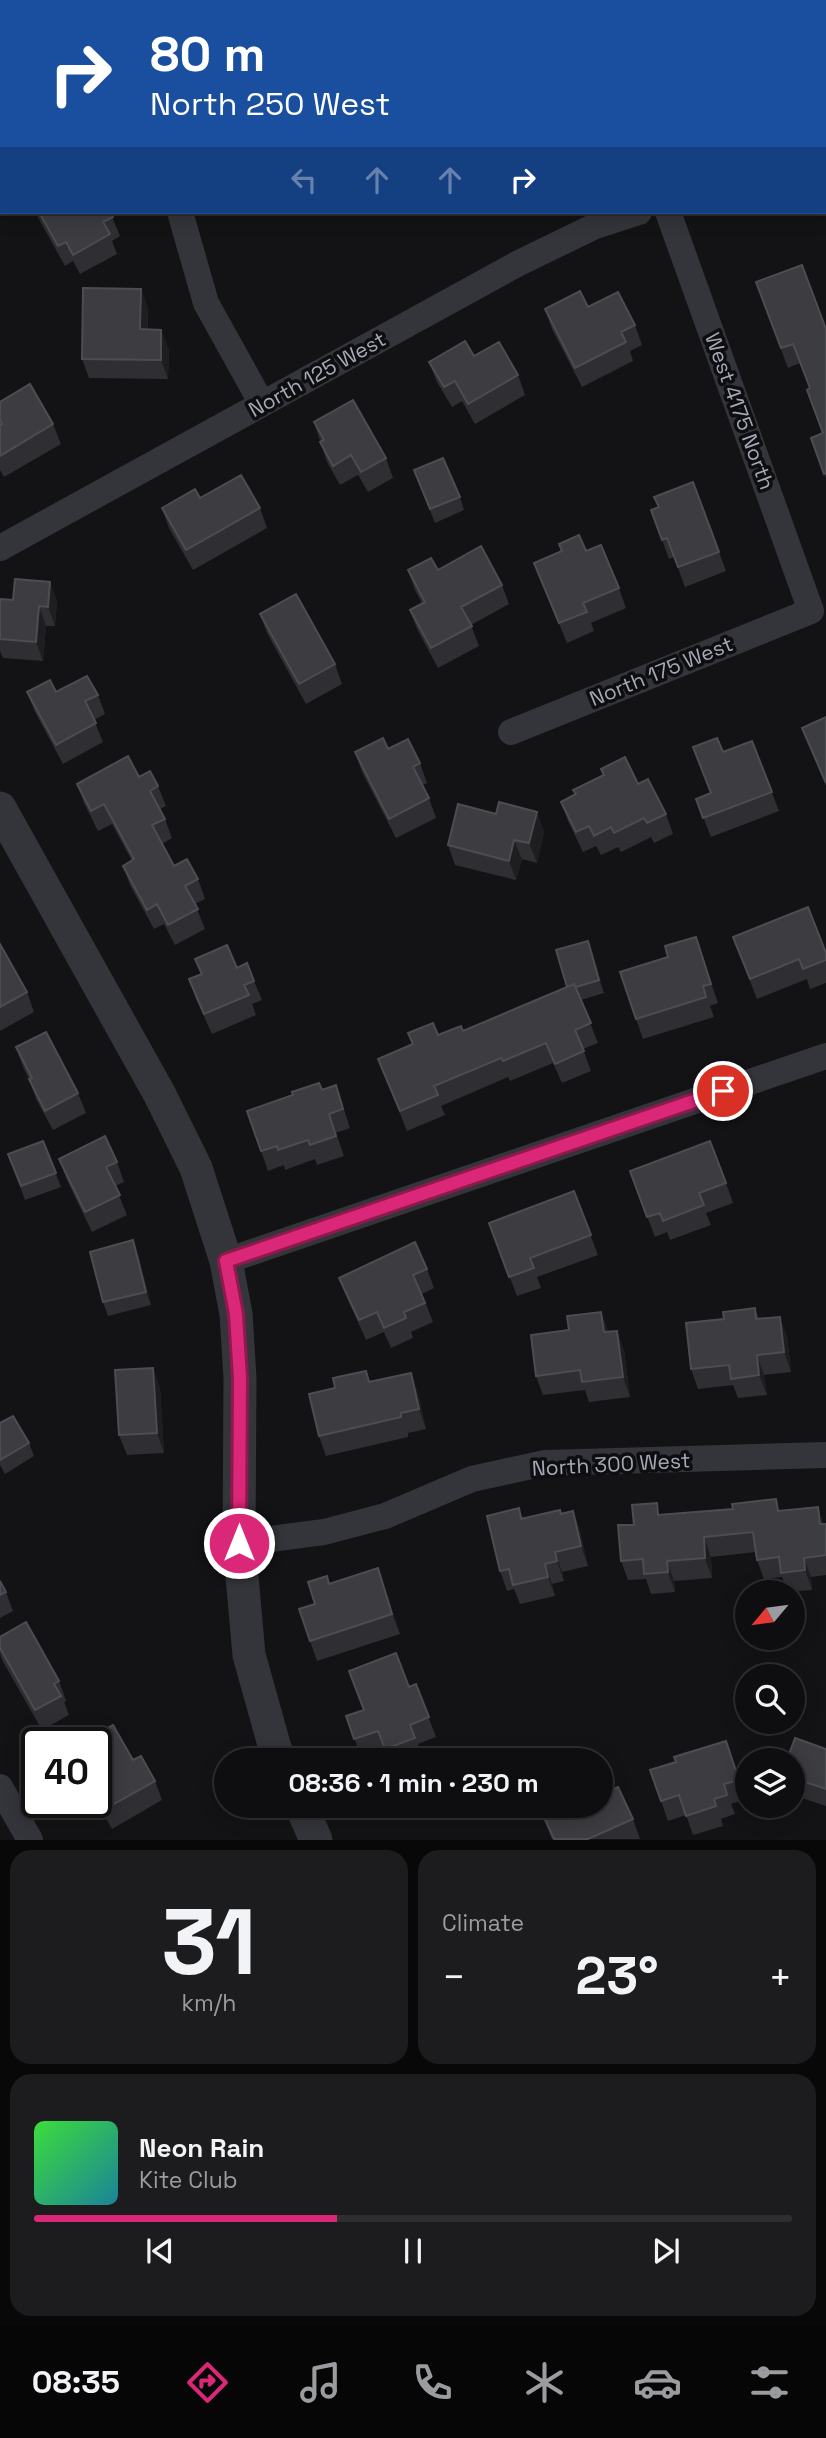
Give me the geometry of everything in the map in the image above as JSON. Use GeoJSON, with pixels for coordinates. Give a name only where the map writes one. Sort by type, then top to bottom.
{"type":"FeatureCollection","features":[{"type":"Feature","properties":{"kind":"street"},"geometry":{"type":"LineString","coordinates":[[181,214],[206,303],[262,404]]}},
{"type":"Feature","properties":{"kind":"street","name":"North 125 West"},"geometry":{"type":"LineString","coordinates":[[0,548],[517,264],[593,227],[633,214]]}},
{"type":"Feature","properties":{"kind":"street","name":"West 4175 North"},"geometry":{"type":"LineString","coordinates":[[669,214],[811,611]]}},
{"type":"Feature","properties":{"kind":"street","name":"North 175 West"},"geometry":{"type":"LineString","coordinates":[[511,732],[811,611]]}},
{"type":"Feature","properties":{"kind":"street"},"geometry":{"type":"LineString","coordinates":[[0,808],[160,1095],[196,1168],[226,1261],[236,1314],[240,1378],[239,1543],[249,1655],[275,1748]]}},
{"type":"Feature","properties":{"kind":"street"},"geometry":{"type":"LineString","coordinates":[[226,1261],[826,1056]]}},
{"type":"Feature","properties":{"kind":"street","name":"North 300 West"},"geometry":{"type":"LineString","coordinates":[[239,1543],[324,1532],[385,1516],[472,1479],[545,1463],[826,1455]]}},
{"type":"Feature","properties":{"kind":"street"},"geometry":{"type":"LineString","coordinates":[[0,1787],[30,1839]]}},
{"type":"Feature","properties":{"kind":"street"},"geometry":{"type":"LineString","coordinates":[[306,1818],[316,1839]]}},
{"type":"Feature","properties":{"kind":"building"},"geometry":{"type":"Polygon","coordinates":[[[40,214],[111,214],[113,217],[103,222],[110,234],[73,255],[66,242],[58,246],[40,214]]]}},
{"type":"Feature","properties":{"kind":"building"},"geometry":{"type":"Polygon","coordinates":[[[802,265],[826,329],[824,474],[811,438],[823,433],[807,390],[810,388],[793,344],[781,348],[756,282],[802,265]]]}},
{"type":"Feature","properties":{"kind":"building"},"geometry":{"type":"Polygon","coordinates":[[[83,288],[141,289],[140,329],[161,330],[161,360],[82,359],[83,288]]]}},
{"type":"Feature","properties":{"kind":"building"},"geometry":{"type":"Polygon","coordinates":[[[580,291],[588,307],[618,292],[635,325],[621,332],[626,342],[575,368],[545,309],[580,291]]]}},
{"type":"Feature","properties":{"kind":"building"},"geometry":{"type":"Polygon","coordinates":[[[465,341],[474,356],[499,342],[518,375],[468,404],[455,381],[444,387],[429,362],[465,341]]]}},
{"type":"Feature","properties":{"kind":"building"},"geometry":{"type":"Polygon","coordinates":[[[30,384],[53,424],[0,456],[0,402],[30,384]]]}},
{"type":"Feature","properties":{"kind":"building"},"geometry":{"type":"Polygon","coordinates":[[[353,400],[386,458],[361,472],[351,455],[333,466],[320,442],[324,440],[314,422],[353,400]]]}},
{"type":"Feature","properties":{"kind":"building"},"geometry":{"type":"Polygon","coordinates":[[[443,458],[460,497],[430,509],[414,470],[443,458]]]}},
{"type":"Feature","properties":{"kind":"building"},"geometry":{"type":"Polygon","coordinates":[[[241,475],[260,508],[186,550],[162,508],[195,489],[200,498],[241,475]]]}},
{"type":"Feature","properties":{"kind":"building"},"geometry":{"type":"Polygon","coordinates":[[[693,482],[719,552],[678,567],[667,538],[662,540],[651,510],[659,507],[654,497],[693,482]]]}},
{"type":"Feature","properties":{"kind":"building"},"geometry":{"type":"Polygon","coordinates":[[[579,535],[586,551],[601,545],[619,588],[583,603],[587,612],[559,623],[534,563],[562,551],[559,544],[579,535]]]}},
{"type":"Feature","properties":{"kind":"building"},"geometry":{"type":"Polygon","coordinates":[[[481,546],[502,585],[461,607],[472,626],[431,648],[410,610],[425,602],[408,570],[431,558],[438,570],[481,546]]]}},
{"type":"Feature","properties":{"kind":"building"},"geometry":{"type":"Polygon","coordinates":[[[15,579],[50,582],[48,607],[39,606],[36,642],[0,639],[0,599],[13,600],[15,579]]]}},
{"type":"Feature","properties":{"kind":"building"},"geometry":{"type":"Polygon","coordinates":[[[296,594],[335,664],[299,684],[260,614],[296,594]]]}},
{"type":"Feature","properties":{"kind":"building"},"geometry":{"type":"Polygon","coordinates":[[[87,676],[98,695],[85,701],[96,723],[56,745],[27,692],[50,680],[56,692],[87,676]]]}},
{"type":"Feature","properties":{"kind":"building"},"geometry":{"type":"Polygon","coordinates":[[[826,717],[826,783],[802,728],[826,717]]]}},
{"type":"Feature","properties":{"kind":"building"},"geometry":{"type":"Polygon","coordinates":[[[383,738],[388,749],[408,739],[420,763],[413,767],[429,798],[389,819],[355,752],[383,738]]]}},
{"type":"Feature","properties":{"kind":"building"},"geometry":{"type":"Polygon","coordinates":[[[717,738],[723,752],[752,741],[772,792],[703,818],[696,799],[711,793],[693,747],[717,738]]]}},
{"type":"Feature","properties":{"kind":"building"},"geometry":{"type":"Polygon","coordinates":[[[128,756],[139,777],[150,771],[158,786],[150,791],[165,819],[152,825],[174,866],[187,859],[198,879],[185,886],[198,909],[168,925],[157,904],[147,910],[123,866],[134,859],[104,804],[91,811],[77,784],[128,756]]]}},
{"type":"Feature","properties":{"kind":"building"},"geometry":{"type":"Polygon","coordinates":[[[625,757],[638,784],[648,779],[666,814],[647,823],[644,818],[614,833],[611,827],[594,836],[589,826],[576,832],[561,802],[576,794],[573,790],[604,775],[601,769],[625,757]]]}},
{"type":"Feature","properties":{"kind":"building"},"geometry":{"type":"Polygon","coordinates":[[[499,802],[537,812],[529,843],[514,840],[509,861],[448,845],[458,804],[496,814],[499,802]]]}},
{"type":"Feature","properties":{"kind":"building"},"geometry":{"type":"Polygon","coordinates":[[[808,907],[826,953],[826,960],[803,969],[799,959],[750,979],[733,937],[808,907]]]}},
{"type":"Feature","properties":{"kind":"building"},"geometry":{"type":"Polygon","coordinates":[[[696,937],[711,984],[703,986],[706,997],[636,1019],[620,972],[668,957],[665,946],[696,937]]]}},
{"type":"Feature","properties":{"kind":"building"},"geometry":{"type":"Polygon","coordinates":[[[588,941],[599,980],[567,987],[556,950],[588,941]]]}},
{"type":"Feature","properties":{"kind":"building"},"geometry":{"type":"Polygon","coordinates":[[[0,944],[27,992],[0,1007],[0,944]]]}},
{"type":"Feature","properties":{"kind":"building"},"geometry":{"type":"Polygon","coordinates":[[[227,945],[237,968],[247,963],[254,981],[244,985],[249,995],[204,1014],[189,979],[202,974],[195,959],[227,945]]]}},
{"type":"Feature","properties":{"kind":"building"},"geometry":{"type":"Polygon","coordinates":[[[574,984],[591,1023],[575,1030],[584,1051],[555,1064],[546,1043],[503,1061],[501,1058],[434,1086],[438,1095],[400,1111],[378,1059],[413,1044],[408,1033],[433,1023],[438,1035],[461,1026],[463,1031],[574,984]]]}},
{"type":"Feature","properties":{"kind":"building"},"geometry":{"type":"Polygon","coordinates":[[[46,1032],[78,1093],[45,1111],[16,1047],[46,1032]]]}},
{"type":"Feature","properties":{"kind":"building"},"geometry":{"type":"Polygon","coordinates":[[[319,1083],[322,1090],[336,1085],[343,1109],[329,1114],[336,1136],[310,1145],[308,1140],[278,1150],[277,1146],[261,1151],[247,1111],[319,1083]]]}},
{"type":"Feature","properties":{"kind":"building"},"geometry":{"type":"Polygon","coordinates":[[[105,1136],[117,1162],[106,1167],[120,1195],[85,1212],[59,1159],[105,1136]]]}},
{"type":"Feature","properties":{"kind":"building"},"geometry":{"type":"Polygon","coordinates":[[[43,1141],[56,1173],[21,1186],[8,1154],[43,1141]]]}},
{"type":"Feature","properties":{"kind":"building"},"geometry":{"type":"Polygon","coordinates":[[[710,1141],[726,1183],[699,1193],[704,1205],[663,1221],[660,1213],[647,1217],[630,1171],[710,1141]]]}},
{"type":"Feature","properties":{"kind":"building"},"geometry":{"type":"Polygon","coordinates":[[[574,1191],[591,1235],[530,1258],[534,1268],[509,1277],[489,1223],[574,1191]]]}},
{"type":"Feature","properties":{"kind":"building"},"geometry":{"type":"Polygon","coordinates":[[[133,1240],[146,1292],[103,1302],[90,1252],[133,1240]]]}},
{"type":"Feature","properties":{"kind":"building"},"geometry":{"type":"Polygon","coordinates":[[[415,1242],[427,1269],[413,1275],[425,1303],[404,1312],[406,1318],[384,1328],[377,1312],[359,1320],[339,1278],[415,1242]]]}},
{"type":"Feature","properties":{"kind":"building"},"geometry":{"type":"Polygon","coordinates":[[[755,1308],[756,1319],[780,1317],[784,1352],[757,1355],[759,1375],[731,1379],[729,1365],[691,1369],[686,1323],[724,1319],[723,1312],[755,1308]]]}},
{"type":"Feature","properties":{"kind":"building"},"geometry":{"type":"Polygon","coordinates":[[[601,1312],[604,1332],[617,1331],[623,1377],[582,1382],[580,1370],[536,1376],[531,1335],[569,1330],[567,1316],[601,1312]]]}},
{"type":"Feature","properties":{"kind":"building"},"geometry":{"type":"Polygon","coordinates":[[[153,1368],[157,1433],[119,1435],[115,1370],[153,1368]]]}},
{"type":"Feature","properties":{"kind":"building"},"geometry":{"type":"Polygon","coordinates":[[[366,1371],[369,1382],[411,1373],[419,1409],[401,1413],[401,1417],[319,1436],[309,1394],[335,1388],[333,1378],[366,1371]]]}},
{"type":"Feature","properties":{"kind":"building"},"geometry":{"type":"Polygon","coordinates":[[[13,1416],[29,1443],[0,1460],[0,1423],[13,1416]]]}},
{"type":"Feature","properties":{"kind":"building"},"geometry":{"type":"Polygon","coordinates":[[[776,1499],[778,1511],[818,1507],[820,1524],[826,1524],[826,1555],[804,1558],[805,1570],[781,1573],[779,1557],[757,1560],[753,1532],[704,1537],[705,1558],[667,1561],[668,1572],[644,1574],[643,1559],[621,1561],[618,1525],[634,1525],[632,1505],[657,1503],[658,1515],[733,1509],[732,1504],[776,1499]]]}},
{"type":"Feature","properties":{"kind":"building"},"geometry":{"type":"Polygon","coordinates":[[[519,1508],[521,1519],[560,1510],[561,1514],[573,1511],[581,1546],[555,1552],[557,1561],[545,1564],[548,1577],[513,1585],[509,1569],[500,1571],[487,1516],[519,1508]]]}},
{"type":"Feature","properties":{"kind":"building"},"geometry":{"type":"Polygon","coordinates":[[[378,1568],[392,1614],[310,1641],[299,1609],[315,1604],[308,1582],[327,1576],[329,1584],[378,1568]]]}},
{"type":"Feature","properties":{"kind":"building"},"geometry":{"type":"Polygon","coordinates":[[[0,1581],[6,1592],[0,1595],[0,1581]]]}},
{"type":"Feature","properties":{"kind":"building"},"geometry":{"type":"Polygon","coordinates":[[[26,1622],[59,1681],[54,1684],[61,1696],[35,1710],[0,1648],[0,1637],[26,1622]]]}},
{"type":"Feature","properties":{"kind":"building"},"geometry":{"type":"Polygon","coordinates":[[[396,1653],[409,1687],[416,1684],[429,1717],[410,1725],[415,1738],[388,1748],[385,1748],[378,1731],[354,1739],[346,1716],[364,1710],[349,1671],[396,1653]]]}},
{"type":"Feature","properties":{"kind":"building"},"geometry":{"type":"Polygon","coordinates":[[[113,1725],[133,1760],[141,1756],[155,1781],[112,1805],[112,1727],[109,1727],[113,1725]]]}},
{"type":"Feature","properties":{"kind":"building"},"geometry":{"type":"Polygon","coordinates":[[[795,1738],[826,1749],[826,1789],[805,1782],[805,1748],[791,1748],[795,1738]]]}},
{"type":"Feature","properties":{"kind":"building"},"geometry":{"type":"Polygon","coordinates":[[[726,1741],[735,1768],[735,1781],[724,1784],[727,1795],[714,1799],[716,1806],[686,1816],[679,1795],[661,1801],[650,1770],[676,1762],[674,1757],[726,1741]]]}},
{"type":"Feature","properties":{"kind":"building"},"geometry":{"type":"Polygon","coordinates":[[[618,1787],[633,1819],[588,1839],[554,1839],[544,1818],[613,1818],[613,1789],[618,1787]]]}},
{"type":"Feature","properties":{"kind":"route"},"geometry":{"type":"LineString","coordinates":[[239,1543],[240,1378],[236,1314],[226,1261],[723,1091]]}}]}
